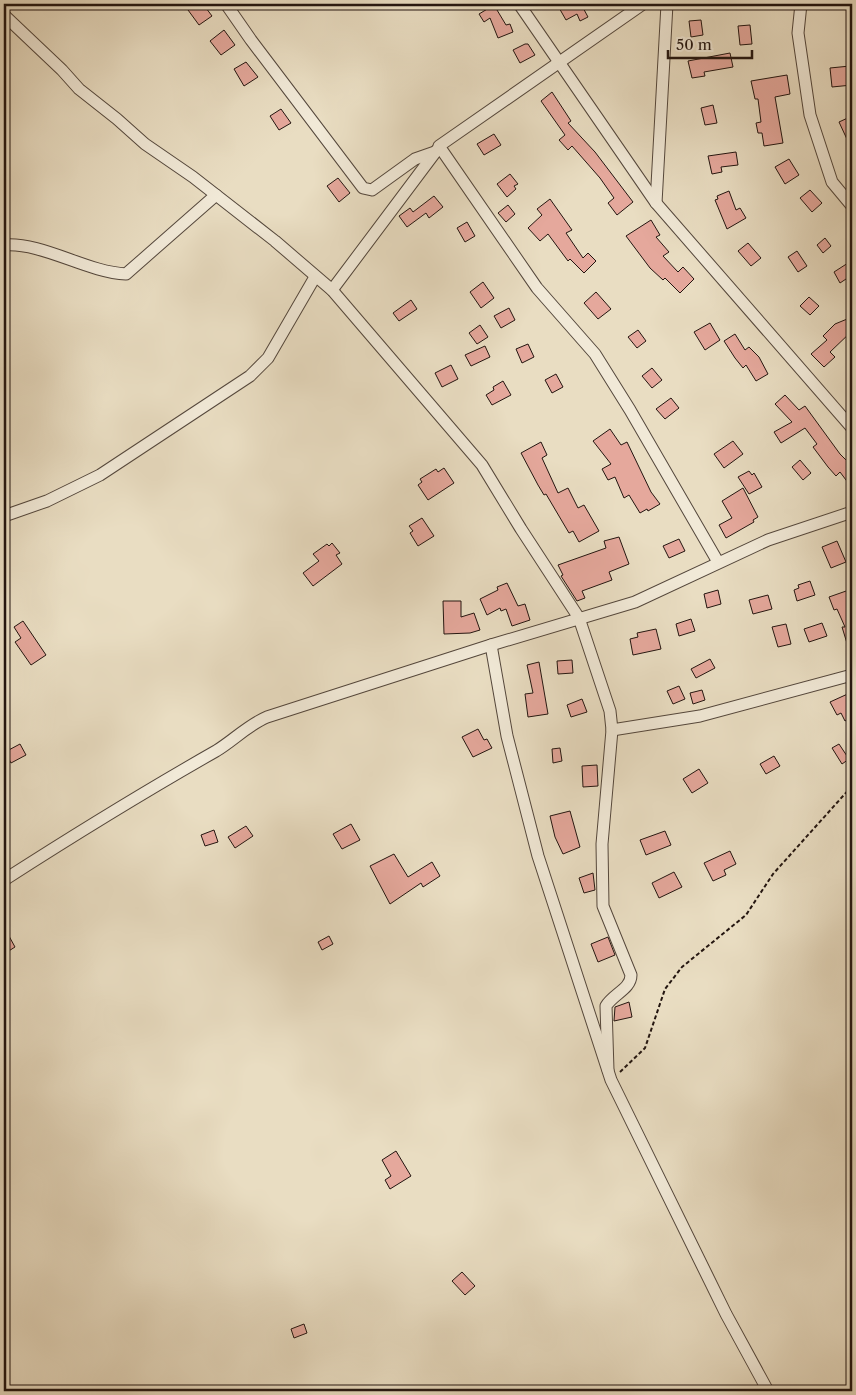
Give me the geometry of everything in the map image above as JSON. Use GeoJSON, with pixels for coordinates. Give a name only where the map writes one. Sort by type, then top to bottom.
{"type":"FeatureCollection","features":[{"type":"Feature","properties":{"kind":"street"},"geometry":{"type":"LineString","coordinates":[[226,4],[363,188],[372,190],[415,159],[437,149],[643,4]]}},
{"type":"Feature","properties":{"kind":"street"},"geometry":{"type":"LineString","coordinates":[[519,4],[656,203],[852,428]]}},
{"type":"Feature","properties":{"kind":"street"},"geometry":{"type":"LineString","coordinates":[[656,203],[667,4]]}},
{"type":"Feature","properties":{"kind":"street"},"geometry":{"type":"LineString","coordinates":[[801,4],[798,33],[810,116],[832,182],[852,206]]}},
{"type":"Feature","properties":{"kind":"street"},"geometry":{"type":"LineString","coordinates":[[4,15],[62,70],[79,89],[145,144],[216,195],[275,241],[332,290],[482,465],[579,618],[610,710],[612,730],[602,844],[602,898],[605,914],[629,970],[631,980],[606,1006],[609,1075]]}},
{"type":"Feature","properties":{"kind":"street"},"geometry":{"type":"LineString","coordinates":[[332,290],[437,149]]}},
{"type":"Feature","properties":{"kind":"street"},"geometry":{"type":"LineString","coordinates":[[437,149],[537,288],[595,354],[630,410],[718,562]]}},
{"type":"Feature","properties":{"kind":"street"},"geometry":{"type":"LineString","coordinates":[[4,246],[16,244],[87,266],[126,274],[216,195]]}},
{"type":"Feature","properties":{"kind":"street"},"geometry":{"type":"LineString","coordinates":[[4,516],[34,506],[100,475],[250,376],[268,358],[315,277]]}},
{"type":"Feature","properties":{"kind":"street"},"geometry":{"type":"LineString","coordinates":[[4,880],[122,804],[220,749],[254,722],[491,645],[635,602],[718,562],[796,529],[852,512]]}},
{"type":"Feature","properties":{"kind":"street"},"geometry":{"type":"LineString","coordinates":[[491,645],[507,736],[526,813],[572,966],[609,1075],[726,1314],[768,1391]]}},
{"type":"Feature","properties":{"kind":"street"},"geometry":{"type":"LineString","coordinates":[[612,730],[700,716],[852,675]]}},
{"type":"Feature","properties":{"kind":"path"},"geometry":{"type":"LineString","coordinates":[[609,1075],[645,1048],[665,989],[682,967],[746,915],[773,874],[852,786]]}},
{"type":"Feature","properties":{"kind":"building"},"geometry":{"type":"Polygon","coordinates":[[[197,4],[203,4],[212,16],[199,25],[188,10],[197,4]]]}},
{"type":"Feature","properties":{"kind":"building"},"geometry":{"type":"Polygon","coordinates":[[[563,4],[581,4],[588,17],[580,21],[577,14],[566,20],[558,6],[563,4]]]}},
{"type":"Feature","properties":{"kind":"building"},"geometry":{"type":"Polygon","coordinates":[[[494,5],[506,25],[510,24],[513,32],[498,38],[490,18],[484,22],[479,14],[494,5]]]}},
{"type":"Feature","properties":{"kind":"building"},"geometry":{"type":"Polygon","coordinates":[[[701,20],[703,35],[691,37],[689,21],[701,20]]]}},
{"type":"Feature","properties":{"kind":"building"},"geometry":{"type":"Polygon","coordinates":[[[750,25],[752,44],[740,45],[738,26],[750,25]]]}},
{"type":"Feature","properties":{"kind":"building"},"geometry":{"type":"Polygon","coordinates":[[[224,30],[235,45],[221,55],[210,41],[224,30]]]}},
{"type":"Feature","properties":{"kind":"building"},"geometry":{"type":"Polygon","coordinates":[[[528,44],[535,55],[520,63],[513,50],[528,44]]]}},
{"type":"Feature","properties":{"kind":"building"},"geometry":{"type":"Polygon","coordinates":[[[730,53],[733,67],[704,72],[705,76],[692,78],[688,61],[730,53]]]}},
{"type":"Feature","properties":{"kind":"building"},"geometry":{"type":"Polygon","coordinates":[[[246,62],[258,77],[244,86],[234,69],[246,62]]]}},
{"type":"Feature","properties":{"kind":"building"},"geometry":{"type":"Polygon","coordinates":[[[850,66],[852,85],[832,87],[830,68],[850,66]]]}},
{"type":"Feature","properties":{"kind":"building"},"geometry":{"type":"Polygon","coordinates":[[[787,75],[790,94],[775,97],[783,143],[764,146],[762,133],[758,133],[756,123],[761,122],[758,99],[755,99],[751,81],[787,75]]]}},
{"type":"Feature","properties":{"kind":"building"},"geometry":{"type":"Polygon","coordinates":[[[552,92],[571,121],[568,123],[595,152],[633,202],[617,215],[608,203],[614,198],[600,178],[572,146],[568,150],[559,140],[565,135],[541,101],[552,92]]]}},
{"type":"Feature","properties":{"kind":"building"},"geometry":{"type":"Polygon","coordinates":[[[713,105],[717,123],[705,125],[701,108],[713,105]]]}},
{"type":"Feature","properties":{"kind":"building"},"geometry":{"type":"Polygon","coordinates":[[[281,109],[291,123],[279,130],[270,116],[281,109]]]}},
{"type":"Feature","properties":{"kind":"building"},"geometry":{"type":"Polygon","coordinates":[[[852,116],[852,150],[839,122],[852,116]]]}},
{"type":"Feature","properties":{"kind":"building"},"geometry":{"type":"Polygon","coordinates":[[[494,134],[501,145],[484,155],[477,144],[494,134]]]}},
{"type":"Feature","properties":{"kind":"building"},"geometry":{"type":"Polygon","coordinates":[[[736,152],[738,165],[721,167],[722,172],[712,174],[708,156],[736,152]]]}},
{"type":"Feature","properties":{"kind":"building"},"geometry":{"type":"Polygon","coordinates":[[[789,159],[799,175],[785,184],[775,167],[789,159]]]}},
{"type":"Feature","properties":{"kind":"building"},"geometry":{"type":"Polygon","coordinates":[[[510,174],[518,184],[514,186],[516,189],[507,197],[497,184],[510,174]]]}},
{"type":"Feature","properties":{"kind":"building"},"geometry":{"type":"Polygon","coordinates":[[[338,178],[350,193],[339,202],[327,186],[338,178]]]}},
{"type":"Feature","properties":{"kind":"building"},"geometry":{"type":"Polygon","coordinates":[[[810,190],[822,203],[812,212],[800,198],[810,190]]]}},
{"type":"Feature","properties":{"kind":"building"},"geometry":{"type":"Polygon","coordinates":[[[729,191],[736,210],[740,208],[746,218],[727,229],[715,200],[718,199],[717,196],[729,191]]]}},
{"type":"Feature","properties":{"kind":"building"},"geometry":{"type":"Polygon","coordinates":[[[434,196],[443,207],[429,218],[426,213],[407,227],[399,216],[410,208],[413,212],[434,196]]]}},
{"type":"Feature","properties":{"kind":"building"},"geometry":{"type":"Polygon","coordinates":[[[550,199],[572,230],[566,233],[583,258],[588,253],[596,261],[584,273],[570,259],[568,261],[548,234],[540,241],[528,228],[542,215],[537,209],[550,199]]]}},
{"type":"Feature","properties":{"kind":"building"},"geometry":{"type":"Polygon","coordinates":[[[508,205],[515,214],[506,222],[498,213],[508,205]]]}},
{"type":"Feature","properties":{"kind":"building"},"geometry":{"type":"Polygon","coordinates":[[[651,220],[660,235],[656,237],[669,252],[663,256],[678,272],[683,267],[694,279],[680,293],[665,278],[663,280],[650,268],[626,236],[651,220]]]}},
{"type":"Feature","properties":{"kind":"building"},"geometry":{"type":"Polygon","coordinates":[[[467,222],[475,236],[465,242],[457,228],[467,222]]]}},
{"type":"Feature","properties":{"kind":"building"},"geometry":{"type":"Polygon","coordinates":[[[825,238],[831,246],[823,253],[817,245],[825,238]]]}},
{"type":"Feature","properties":{"kind":"building"},"geometry":{"type":"Polygon","coordinates":[[[748,243],[761,258],[751,266],[738,251],[748,243]]]}},
{"type":"Feature","properties":{"kind":"building"},"geometry":{"type":"Polygon","coordinates":[[[797,251],[807,266],[798,272],[788,257],[797,251]]]}},
{"type":"Feature","properties":{"kind":"building"},"geometry":{"type":"Polygon","coordinates":[[[848,263],[852,269],[852,288],[846,279],[840,283],[834,272],[848,263]]]}},
{"type":"Feature","properties":{"kind":"building"},"geometry":{"type":"Polygon","coordinates":[[[483,282],[494,298],[481,308],[470,292],[483,282]]]}},
{"type":"Feature","properties":{"kind":"building"},"geometry":{"type":"Polygon","coordinates":[[[596,292],[611,309],[598,319],[584,303],[596,292]]]}},
{"type":"Feature","properties":{"kind":"building"},"geometry":{"type":"Polygon","coordinates":[[[809,297],[819,306],[810,315],[800,306],[809,297]]]}},
{"type":"Feature","properties":{"kind":"building"},"geometry":{"type":"Polygon","coordinates":[[[411,300],[417,309],[399,321],[393,313],[411,300]]]}},
{"type":"Feature","properties":{"kind":"building"},"geometry":{"type":"Polygon","coordinates":[[[509,308],[515,320],[501,328],[494,316],[509,308]]]}},
{"type":"Feature","properties":{"kind":"building"},"geometry":{"type":"Polygon","coordinates":[[[852,317],[852,331],[830,352],[835,357],[824,367],[811,354],[827,340],[823,336],[835,324],[852,317]]]}},
{"type":"Feature","properties":{"kind":"building"},"geometry":{"type":"Polygon","coordinates":[[[710,323],[720,340],[705,350],[694,332],[710,323]]]}},
{"type":"Feature","properties":{"kind":"building"},"geometry":{"type":"Polygon","coordinates":[[[480,325],[488,337],[477,344],[469,333],[480,325]]]}},
{"type":"Feature","properties":{"kind":"building"},"geometry":{"type":"Polygon","coordinates":[[[638,330],[646,341],[637,348],[628,337],[638,330]]]}},
{"type":"Feature","properties":{"kind":"building"},"geometry":{"type":"Polygon","coordinates":[[[735,334],[745,350],[749,347],[759,357],[768,374],[756,381],[746,365],[743,368],[724,341],[735,334]]]}},
{"type":"Feature","properties":{"kind":"building"},"geometry":{"type":"Polygon","coordinates":[[[528,344],[534,357],[522,363],[516,349],[528,344]]]}},
{"type":"Feature","properties":{"kind":"building"},"geometry":{"type":"Polygon","coordinates":[[[485,346],[490,357],[471,366],[465,355],[485,346]]]}},
{"type":"Feature","properties":{"kind":"building"},"geometry":{"type":"Polygon","coordinates":[[[451,365],[458,379],[442,387],[435,373],[451,365]]]}},
{"type":"Feature","properties":{"kind":"building"},"geometry":{"type":"Polygon","coordinates":[[[652,368],[662,380],[652,388],[642,376],[652,368]]]}},
{"type":"Feature","properties":{"kind":"building"},"geometry":{"type":"Polygon","coordinates":[[[556,374],[563,387],[552,393],[545,380],[556,374]]]}},
{"type":"Feature","properties":{"kind":"building"},"geometry":{"type":"Polygon","coordinates":[[[503,381],[511,395],[492,405],[486,395],[494,390],[493,387],[503,381]]]}},
{"type":"Feature","properties":{"kind":"building"},"geometry":{"type":"Polygon","coordinates":[[[785,395],[799,410],[805,406],[840,454],[852,466],[852,488],[840,472],[836,476],[828,467],[813,447],[817,444],[805,428],[781,443],[774,432],[792,422],[775,404],[785,395]]]}},
{"type":"Feature","properties":{"kind":"building"},"geometry":{"type":"Polygon","coordinates":[[[671,398],[679,408],[665,419],[656,409],[671,398]]]}},
{"type":"Feature","properties":{"kind":"building"},"geometry":{"type":"Polygon","coordinates":[[[610,429],[621,445],[627,442],[651,492],[660,504],[648,511],[647,509],[640,513],[629,495],[624,498],[615,477],[608,480],[602,469],[611,464],[593,441],[610,429]]]}},
{"type":"Feature","properties":{"kind":"building"},"geometry":{"type":"Polygon","coordinates":[[[733,441],[743,454],[724,468],[714,454],[733,441]]]}},
{"type":"Feature","properties":{"kind":"building"},"geometry":{"type":"Polygon","coordinates":[[[541,442],[547,455],[542,458],[558,493],[568,488],[578,508],[584,505],[599,531],[579,542],[573,531],[569,533],[546,494],[544,495],[521,453],[541,442]]]}},
{"type":"Feature","properties":{"kind":"building"},"geometry":{"type":"Polygon","coordinates":[[[800,460],[811,473],[803,480],[792,467],[800,460]]]}},
{"type":"Feature","properties":{"kind":"building"},"geometry":{"type":"Polygon","coordinates":[[[444,468],[454,483],[428,500],[418,485],[422,482],[420,479],[436,469],[438,472],[444,468]]]}},
{"type":"Feature","properties":{"kind":"building"},"geometry":{"type":"Polygon","coordinates":[[[749,471],[752,475],[754,473],[762,487],[749,494],[738,477],[749,471]]]}},
{"type":"Feature","properties":{"kind":"building"},"geometry":{"type":"Polygon","coordinates":[[[743,488],[758,517],[753,520],[754,522],[726,538],[719,525],[732,518],[722,501],[743,488]]]}},
{"type":"Feature","properties":{"kind":"building"},"geometry":{"type":"Polygon","coordinates":[[[422,518],[434,536],[418,546],[410,533],[413,531],[409,526],[422,518]]]}},
{"type":"Feature","properties":{"kind":"building"},"geometry":{"type":"Polygon","coordinates":[[[619,537],[629,564],[609,572],[612,580],[582,591],[585,598],[577,601],[561,576],[563,575],[558,565],[606,548],[604,541],[619,537]]]}},
{"type":"Feature","properties":{"kind":"building"},"geometry":{"type":"Polygon","coordinates":[[[679,539],[685,551],[669,558],[663,546],[679,539]]]}},
{"type":"Feature","properties":{"kind":"building"},"geometry":{"type":"Polygon","coordinates":[[[837,541],[846,562],[831,568],[822,547],[837,541]]]}},
{"type":"Feature","properties":{"kind":"building"},"geometry":{"type":"Polygon","coordinates":[[[332,543],[340,553],[336,555],[342,564],[313,586],[303,573],[319,561],[313,554],[327,544],[329,546],[332,543]]]}},
{"type":"Feature","properties":{"kind":"building"},"geometry":{"type":"Polygon","coordinates":[[[810,581],[815,595],[797,601],[794,590],[799,588],[798,585],[810,581]]]}},
{"type":"Feature","properties":{"kind":"building"},"geometry":{"type":"Polygon","coordinates":[[[507,583],[518,606],[525,604],[530,620],[512,626],[506,609],[501,611],[500,608],[487,615],[480,599],[498,590],[497,587],[507,583]]]}},
{"type":"Feature","properties":{"kind":"building"},"geometry":{"type":"Polygon","coordinates":[[[718,590],[721,604],[707,608],[704,594],[718,590]]]}},
{"type":"Feature","properties":{"kind":"building"},"geometry":{"type":"Polygon","coordinates":[[[849,590],[852,598],[852,653],[850,653],[842,627],[845,627],[837,609],[834,610],[829,597],[849,590]]]}},
{"type":"Feature","properties":{"kind":"building"},"geometry":{"type":"Polygon","coordinates":[[[768,595],[772,609],[753,614],[749,600],[768,595]]]}},
{"type":"Feature","properties":{"kind":"building"},"geometry":{"type":"Polygon","coordinates":[[[443,601],[461,601],[461,617],[474,613],[480,630],[470,633],[444,634],[443,601]]]}},
{"type":"Feature","properties":{"kind":"building"},"geometry":{"type":"Polygon","coordinates":[[[691,619],[695,631],[679,636],[676,624],[691,619]]]}},
{"type":"Feature","properties":{"kind":"building"},"geometry":{"type":"Polygon","coordinates":[[[23,621],[46,655],[31,665],[15,642],[21,638],[14,627],[23,621]]]}},
{"type":"Feature","properties":{"kind":"building"},"geometry":{"type":"Polygon","coordinates":[[[822,623],[827,636],[809,642],[804,629],[822,623]]]}},
{"type":"Feature","properties":{"kind":"building"},"geometry":{"type":"Polygon","coordinates":[[[786,624],[791,644],[778,647],[772,627],[786,624]]]}},
{"type":"Feature","properties":{"kind":"building"},"geometry":{"type":"Polygon","coordinates":[[[656,629],[661,649],[633,655],[630,639],[638,637],[637,633],[656,629]]]}},
{"type":"Feature","properties":{"kind":"building"},"geometry":{"type":"Polygon","coordinates":[[[710,659],[715,668],[696,678],[691,669],[710,659]]]}},
{"type":"Feature","properties":{"kind":"building"},"geometry":{"type":"Polygon","coordinates":[[[572,660],[573,673],[558,674],[557,661],[572,660]]]}},
{"type":"Feature","properties":{"kind":"building"},"geometry":{"type":"Polygon","coordinates":[[[539,662],[548,714],[528,717],[525,694],[533,693],[527,665],[539,662]]]}},
{"type":"Feature","properties":{"kind":"building"},"geometry":{"type":"Polygon","coordinates":[[[679,686],[685,699],[673,704],[667,691],[679,686]]]}},
{"type":"Feature","properties":{"kind":"building"},"geometry":{"type":"Polygon","coordinates":[[[702,690],[705,700],[693,704],[690,693],[702,690]]]}},
{"type":"Feature","properties":{"kind":"building"},"geometry":{"type":"Polygon","coordinates":[[[852,692],[852,717],[845,721],[841,713],[837,715],[830,702],[852,692]]]}},
{"type":"Feature","properties":{"kind":"building"},"geometry":{"type":"Polygon","coordinates":[[[582,699],[587,712],[571,717],[567,705],[582,699]]]}},
{"type":"Feature","properties":{"kind":"building"},"geometry":{"type":"Polygon","coordinates":[[[478,729],[484,740],[487,739],[492,748],[473,757],[462,737],[478,729]]]}},
{"type":"Feature","properties":{"kind":"building"},"geometry":{"type":"Polygon","coordinates":[[[20,744],[26,755],[11,763],[5,752],[20,744]]]}},
{"type":"Feature","properties":{"kind":"building"},"geometry":{"type":"Polygon","coordinates":[[[839,744],[849,759],[842,764],[832,748],[839,744]]]}},
{"type":"Feature","properties":{"kind":"building"},"geometry":{"type":"Polygon","coordinates":[[[560,748],[562,761],[553,763],[552,749],[560,748]]]}},
{"type":"Feature","properties":{"kind":"building"},"geometry":{"type":"Polygon","coordinates":[[[774,756],[780,766],[766,774],[760,764],[774,756]]]}},
{"type":"Feature","properties":{"kind":"building"},"geometry":{"type":"Polygon","coordinates":[[[597,765],[598,786],[583,787],[582,766],[597,765]]]}},
{"type":"Feature","properties":{"kind":"building"},"geometry":{"type":"Polygon","coordinates":[[[699,769],[708,783],[692,793],[683,779],[699,769]]]}},
{"type":"Feature","properties":{"kind":"building"},"geometry":{"type":"Polygon","coordinates":[[[570,811],[580,847],[563,854],[555,837],[550,816],[570,811]]]}},
{"type":"Feature","properties":{"kind":"building"},"geometry":{"type":"Polygon","coordinates":[[[351,824],[360,840],[342,849],[333,834],[351,824]]]}},
{"type":"Feature","properties":{"kind":"building"},"geometry":{"type":"Polygon","coordinates":[[[246,826],[253,836],[235,848],[228,837],[246,826]]]}},
{"type":"Feature","properties":{"kind":"building"},"geometry":{"type":"Polygon","coordinates":[[[214,830],[218,842],[205,846],[201,835],[214,830]]]}},
{"type":"Feature","properties":{"kind":"building"},"geometry":{"type":"Polygon","coordinates":[[[665,831],[671,845],[646,855],[640,840],[665,831]]]}},
{"type":"Feature","properties":{"kind":"building"},"geometry":{"type":"Polygon","coordinates":[[[730,851],[736,864],[724,870],[726,875],[713,881],[704,863],[730,851]]]}},
{"type":"Feature","properties":{"kind":"building"},"geometry":{"type":"Polygon","coordinates":[[[394,854],[408,877],[432,862],[440,876],[423,887],[421,883],[390,904],[370,866],[394,854]]]}},
{"type":"Feature","properties":{"kind":"building"},"geometry":{"type":"Polygon","coordinates":[[[674,872],[682,887],[659,898],[652,883],[674,872]]]}},
{"type":"Feature","properties":{"kind":"building"},"geometry":{"type":"Polygon","coordinates":[[[593,873],[595,890],[584,893],[579,878],[593,873]]]}},
{"type":"Feature","properties":{"kind":"building"},"geometry":{"type":"Polygon","coordinates":[[[4,927],[15,947],[4,954],[4,927]]]}},
{"type":"Feature","properties":{"kind":"building"},"geometry":{"type":"Polygon","coordinates":[[[329,936],[333,944],[322,950],[318,942],[329,936]]]}},
{"type":"Feature","properties":{"kind":"building"},"geometry":{"type":"Polygon","coordinates":[[[608,937],[615,955],[598,962],[591,944],[608,937]]]}},
{"type":"Feature","properties":{"kind":"building"},"geometry":{"type":"Polygon","coordinates":[[[629,1002],[632,1017],[614,1021],[615,1007],[629,1002]]]}},
{"type":"Feature","properties":{"kind":"building"},"geometry":{"type":"Polygon","coordinates":[[[396,1151],[411,1176],[390,1189],[385,1180],[391,1176],[382,1160],[396,1151]]]}},
{"type":"Feature","properties":{"kind":"building"},"geometry":{"type":"Polygon","coordinates":[[[462,1272],[475,1286],[465,1295],[452,1281],[462,1272]]]}},
{"type":"Feature","properties":{"kind":"building"},"geometry":{"type":"Polygon","coordinates":[[[304,1324],[307,1333],[294,1338],[291,1329],[304,1324]]]}}]}
